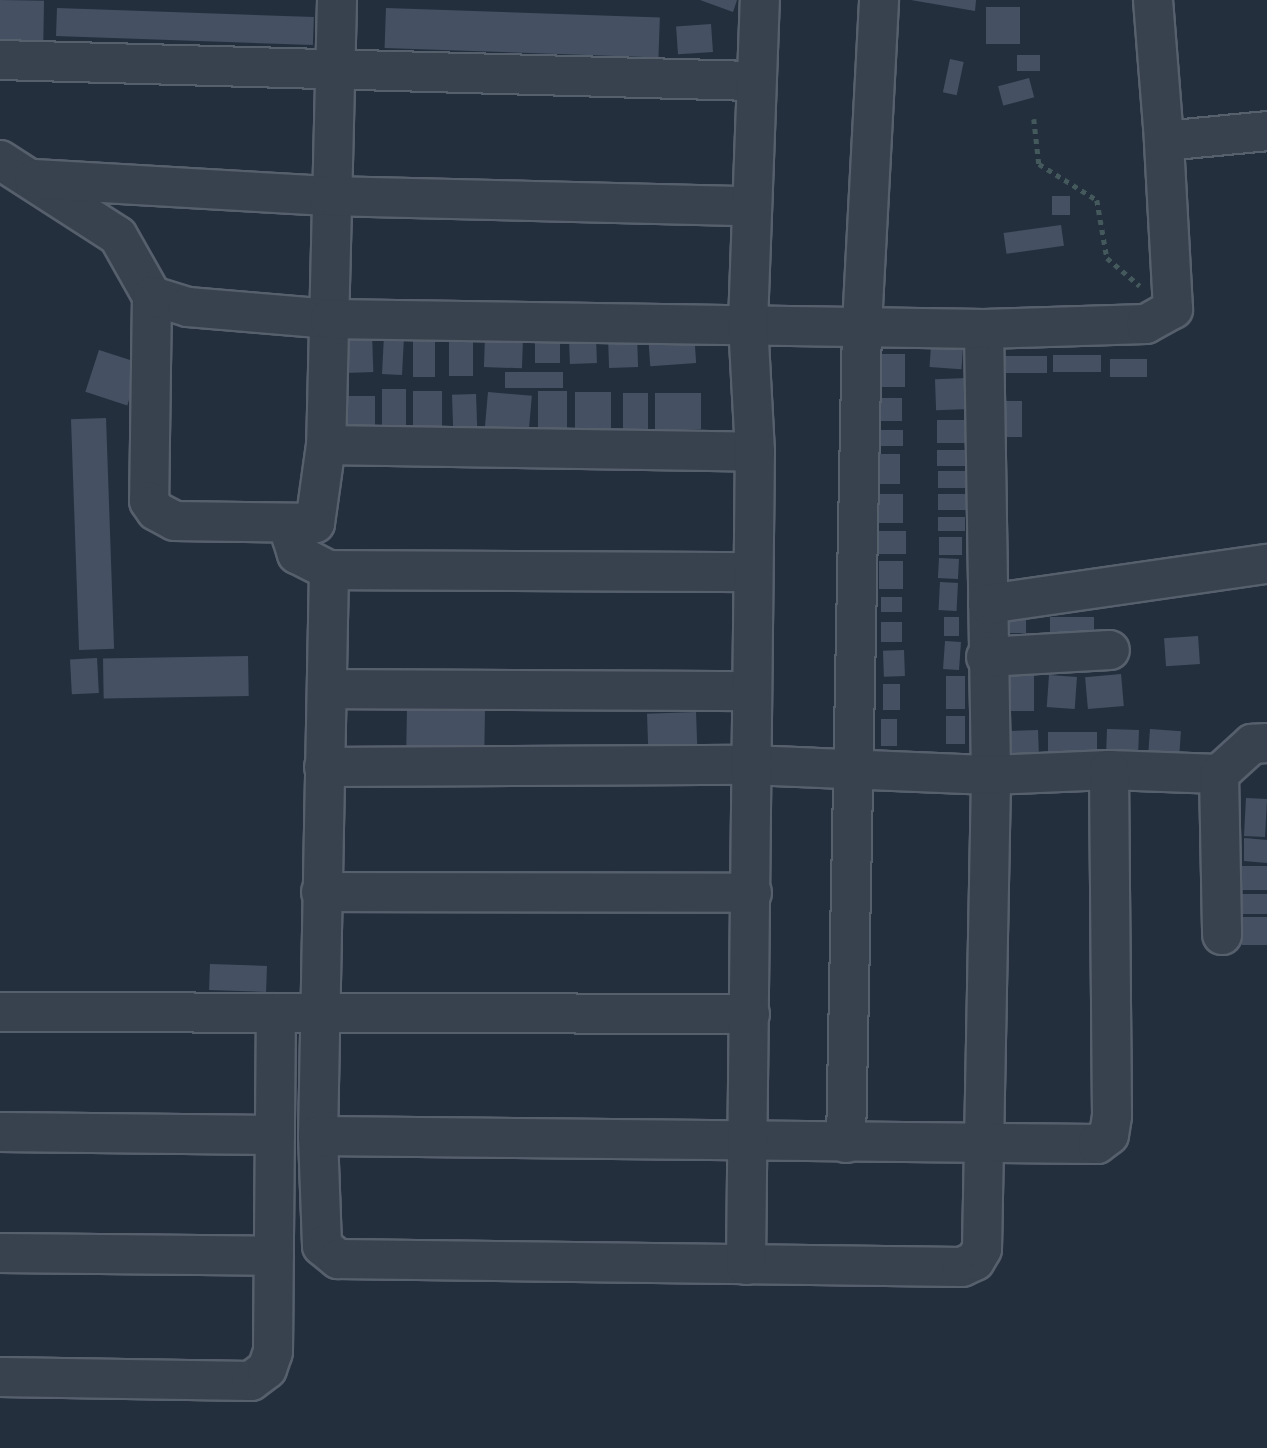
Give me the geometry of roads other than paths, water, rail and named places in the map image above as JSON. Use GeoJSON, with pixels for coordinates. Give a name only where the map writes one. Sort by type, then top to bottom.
{"type":"FeatureCollection","features":[{"type":"Feature","properties":{"kind":"street"},"geometry":{"type":"LineString","coordinates":[[337,0],[328,196],[330,319],[326,445],[315,523],[292,538],[297,554],[329,570],[751,572]]}},
{"type":"Feature","properties":{"kind":"street"},"geometry":{"type":"LineString","coordinates":[[746,1265],[752,893],[749,691],[755,452],[748,323],[749,206],[753,81],[760,0]]}},
{"type":"Feature","properties":{"kind":"street"},"geometry":{"type":"LineString","coordinates":[[846,1143],[858,772],[862,326],[879,0]]}},
{"type":"Feature","properties":{"kind":"street"},"geometry":{"type":"LineString","coordinates":[[152,296],[188,307],[330,319],[748,323],[984,329],[1146,324],[1173,309],[1153,0]]}},
{"type":"Feature","properties":{"kind":"street"},"geometry":{"type":"LineString","coordinates":[[0,60],[332,66],[753,81]]}},
{"type":"Feature","properties":{"kind":"street"},"geometry":{"type":"LineString","coordinates":[[1164,141],[1267,131]]}},
{"type":"Feature","properties":{"kind":"street"},"geometry":{"type":"LineString","coordinates":[[0,160],[34,179],[118,236],[152,296],[149,501],[156,511],[175,521],[315,523]]}},
{"type":"Feature","properties":{"kind":"street"},"geometry":{"type":"LineString","coordinates":[[34,179],[328,196],[749,206]]}},
{"type":"Feature","properties":{"kind":"street"},"geometry":{"type":"LineString","coordinates":[[329,570],[318,1136],[322,1246],[338,1259],[962,1267],[975,1261],[982,1249],[991,775],[986,657],[988,604],[984,329]]}},
{"type":"Feature","properties":{"kind":"street"},"geometry":{"type":"LineString","coordinates":[[326,445],[755,452]]}},
{"type":"Feature","properties":{"kind":"street"},"geometry":{"type":"LineString","coordinates":[[988,604],[1267,564]]}},
{"type":"Feature","properties":{"kind":"street"},"geometry":{"type":"LineString","coordinates":[[986,657],[1110,650]]}},
{"type":"Feature","properties":{"kind":"street"},"geometry":{"type":"LineString","coordinates":[[327,689],[749,691]]}},
{"type":"Feature","properties":{"kind":"street"},"geometry":{"type":"LineString","coordinates":[[324,767],[750,765],[858,772],[991,775],[1109,770],[1219,774],[1252,744],[1267,743]]}},
{"type":"Feature","properties":{"kind":"street"},"geometry":{"type":"LineString","coordinates":[[318,1136],[748,1138],[846,1143],[1086,1147],[1109,1135],[1109,770]]}},
{"type":"Feature","properties":{"kind":"street"},"geometry":{"type":"LineString","coordinates":[[1219,774],[1222,935]]}},
{"type":"Feature","properties":{"kind":"street"},"geometry":{"type":"LineString","coordinates":[[321,892],[752,893]]}},
{"type":"Feature","properties":{"kind":"street"},"geometry":{"type":"LineString","coordinates":[[0,1012],[750,1014]]}},
{"type":"Feature","properties":{"kind":"street"},"geometry":{"type":"LineString","coordinates":[[0,1377],[251,1381],[267,1369],[273,1352],[276,1013]]}},
{"type":"Feature","properties":{"kind":"street"},"geometry":{"type":"LineString","coordinates":[[0,1132],[275,1135]]}},
{"type":"Feature","properties":{"kind":"street"},"geometry":{"type":"LineString","coordinates":[[0,1253],[274,1256]]}}]}
